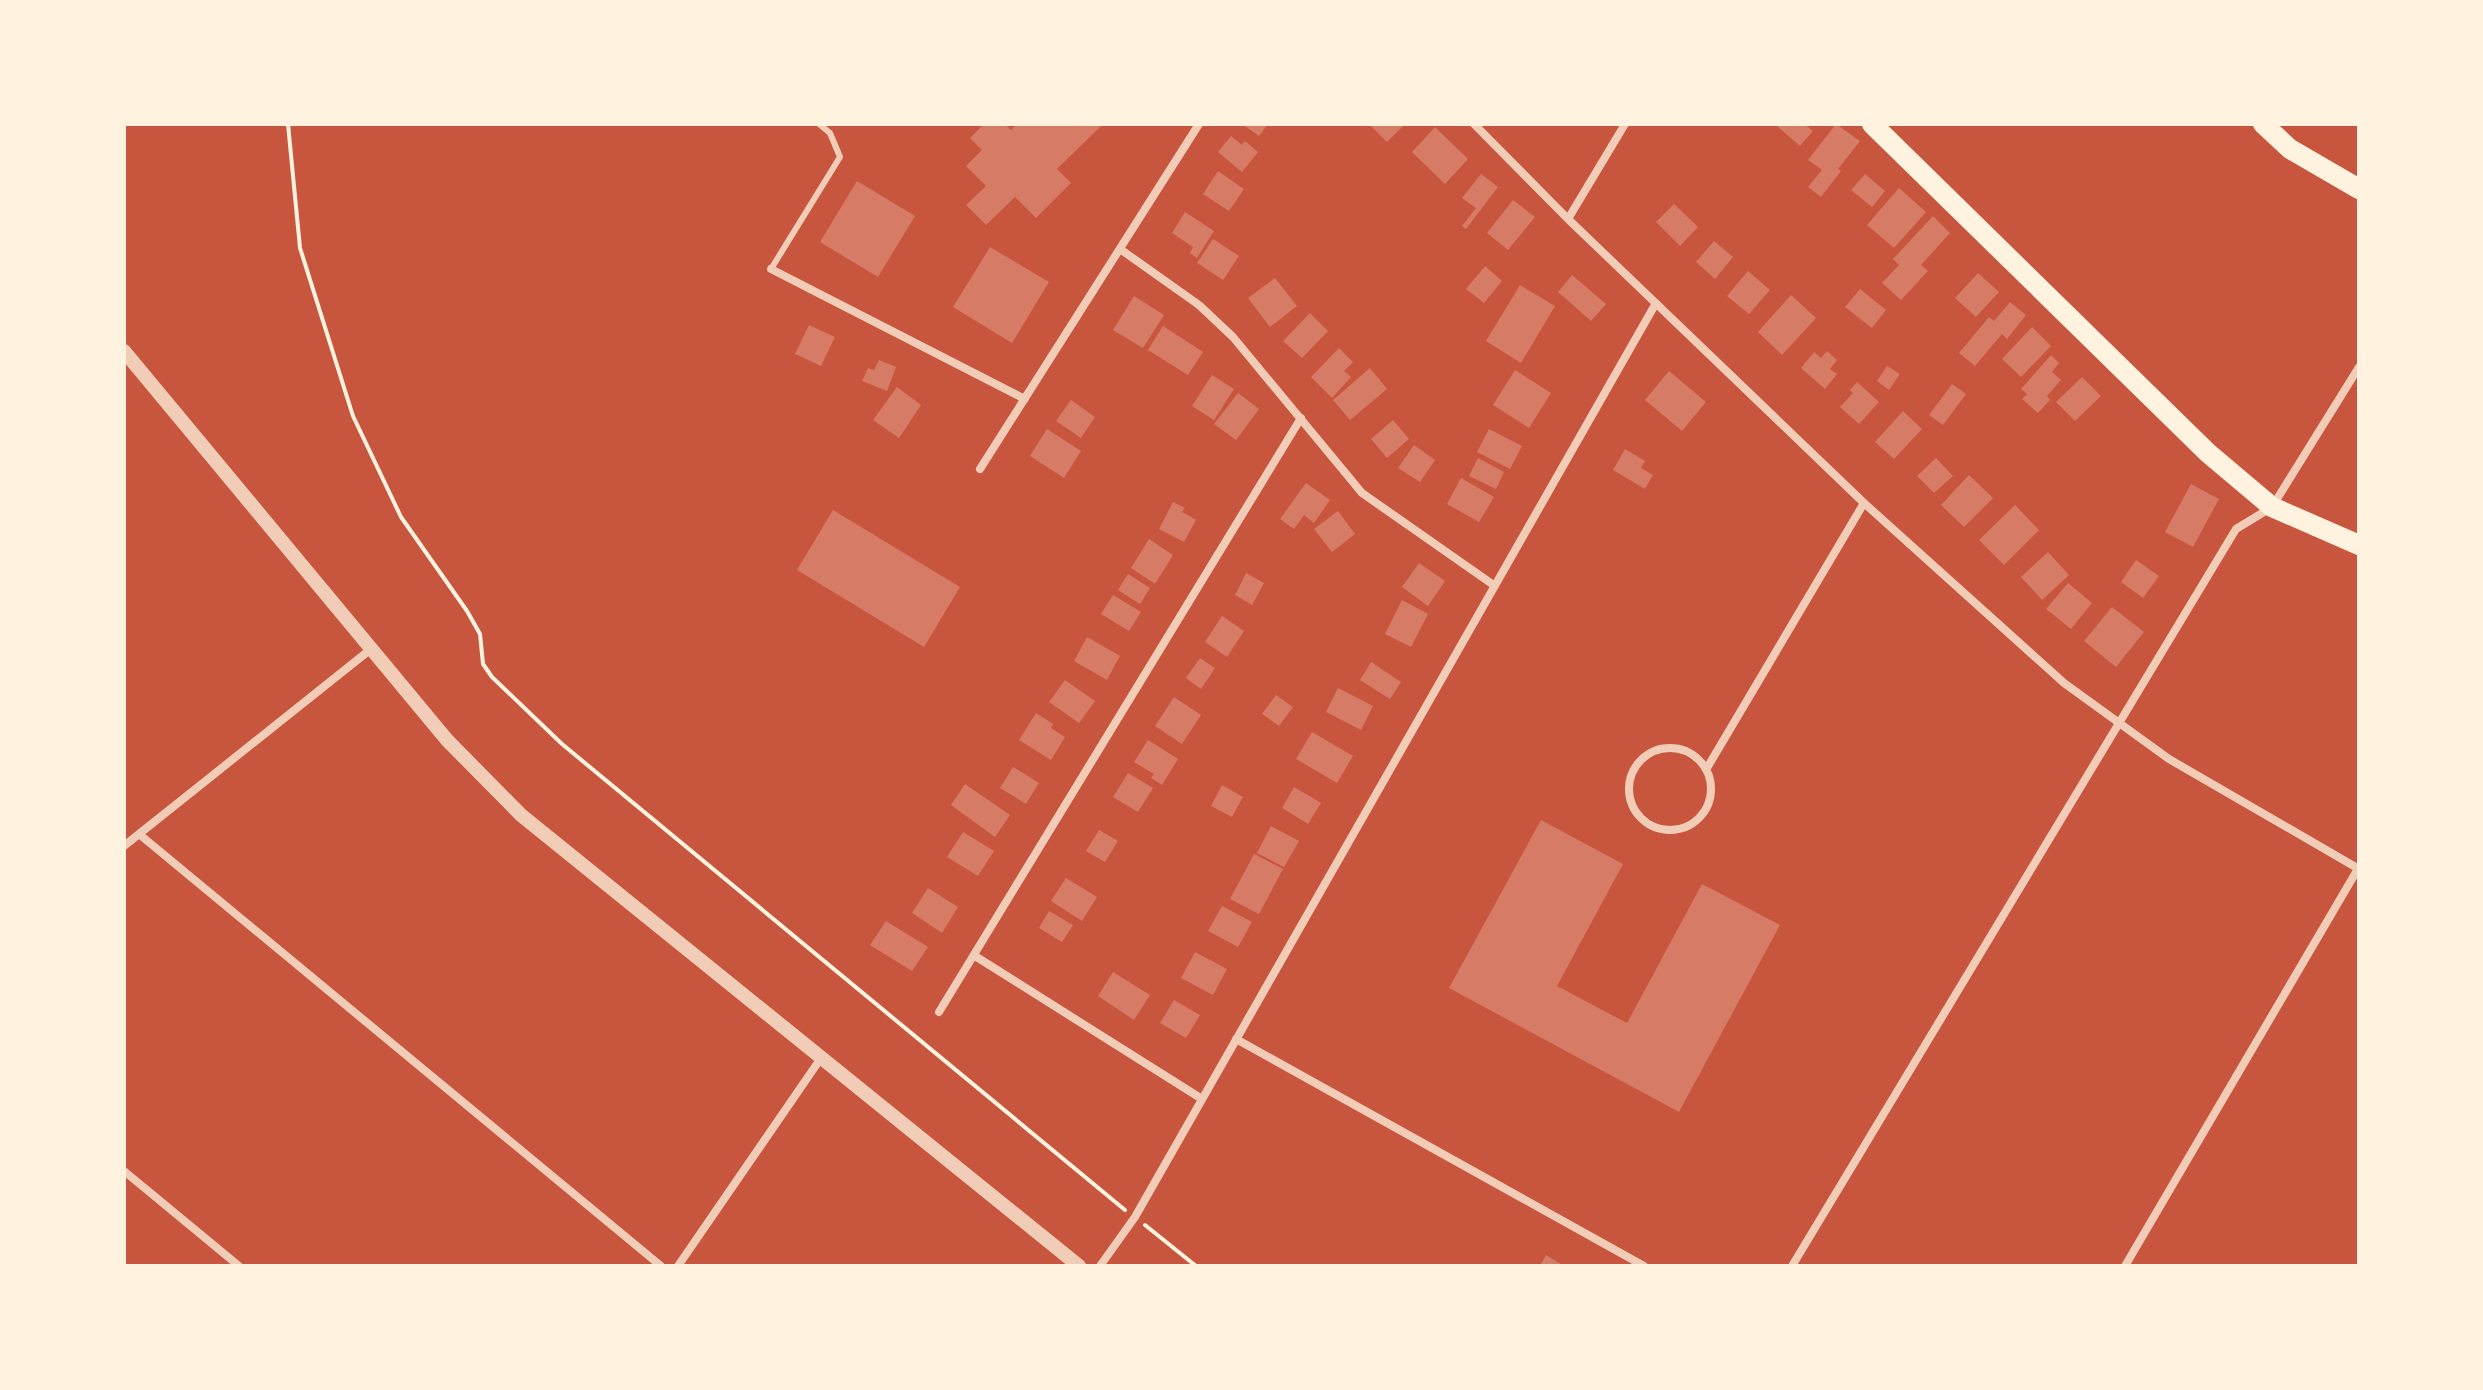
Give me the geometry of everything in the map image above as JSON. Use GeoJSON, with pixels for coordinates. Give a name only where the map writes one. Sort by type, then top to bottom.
{"type":"FeatureCollection","features":[{"type":"Feature","properties":{"kind":"main road"},"geometry":{"type":"LineString","coordinates":[[1872,124],[2208,453],[2272,507],[2359,545]]}},
{"type":"Feature","properties":{"kind":"main road"},"geometry":{"type":"LineString","coordinates":[[2263,124],[2290,149],[2359,189]]}},
{"type":"Feature","properties":{"kind":"street"},"geometry":{"type":"LineString","coordinates":[[980,469],[1199,124]]}},
{"type":"Feature","properties":{"kind":"street"},"geometry":{"type":"LineString","coordinates":[[1474,124],[1568,219],[1864,503],[2064,683],[2169,759],[2359,868],[2125,1266]]}},
{"type":"Feature","properties":{"kind":"street"},"geometry":{"type":"LineString","coordinates":[[1568,219],[1625,124]]}},
{"type":"Feature","properties":{"kind":"street"},"geometry":{"type":"LineString","coordinates":[[1120,249],[1199,305],[1233,337],[1362,493],[1495,586]]}},
{"type":"Feature","properties":{"kind":"street"},"geometry":{"type":"LineString","coordinates":[[771,269],[1025,399]]}},
{"type":"Feature","properties":{"kind":"street"},"geometry":{"type":"LineString","coordinates":[[1100,1266],[1135,1217],[1656,303]]}},
{"type":"Feature","properties":{"kind":"street"},"geometry":{"type":"LineString","coordinates":[[124,351],[447,740],[521,815],[1079,1266]]}},
{"type":"Feature","properties":{"kind":"street"},"geometry":{"type":"LineString","coordinates":[[1792,1266],[2236,529],[2272,507],[2359,367]]}},
{"type":"Feature","properties":{"kind":"street"},"geometry":{"type":"LineString","coordinates":[[939,1012],[1301,418]]}},
{"type":"Feature","properties":{"kind":"street"},"geometry":{"type":"LineString","coordinates":[[1707,768],[1686,750],[1659,748],[1636,764],[1628,791],[1631,804],[1648,824],[1674,830],[1687,827],[1707,808],[1711,782],[1707,768],[1864,503]]}},
{"type":"Feature","properties":{"kind":"street"},"geometry":{"type":"LineString","coordinates":[[124,846],[371,649]]}},
{"type":"Feature","properties":{"kind":"street"},"geometry":{"type":"LineString","coordinates":[[139,834],[661,1266]]}},
{"type":"Feature","properties":{"kind":"street"},"geometry":{"type":"LineString","coordinates":[[975,956],[1202,1099]]}},
{"type":"Feature","properties":{"kind":"street"},"geometry":{"type":"LineString","coordinates":[[1236,1039],[1644,1266]]}},
{"type":"Feature","properties":{"kind":"street"},"geometry":{"type":"LineString","coordinates":[[678,1266],[821,1058]]}},
{"type":"Feature","properties":{"kind":"street"},"geometry":{"type":"LineString","coordinates":[[124,1171],[239,1266]]}},
{"type":"Feature","properties":{"kind":"lane"},"geometry":{"type":"LineString","coordinates":[[771,269],[840,157],[830,133],[819,124]]}},
{"type":"Feature","properties":{"kind":"path"},"geometry":{"type":"LineString","coordinates":[[288,124],[300,248],[353,416],[401,517],[480,634],[483,664],[492,677],[562,744],[1196,1266]]}},
{"type":"Feature","properties":{"kind":"building"},"geometry":{"type":"Polygon","coordinates":[[[984,124],[1005,124],[1011,130],[1017,124],[1103,124],[1057,169],[1071,183],[1036,218],[1015,197],[986,225],[966,205],[986,186],[966,166],[982,150],[970,138],[984,124]]]}},
{"type":"Feature","properties":{"kind":"building"},"geometry":{"type":"Polygon","coordinates":[[[1242,124],[1268,124],[1259,136],[1242,124]]]}},
{"type":"Feature","properties":{"kind":"building"},"geometry":{"type":"Polygon","coordinates":[[[1369,124],[1405,124],[1387,142],[1369,124]]]}},
{"type":"Feature","properties":{"kind":"building"},"geometry":{"type":"Polygon","coordinates":[[[1781,124],[1809,124],[1807,126],[1813,131],[1800,146],[1778,127],[1781,124]]]}},
{"type":"Feature","properties":{"kind":"building"},"geometry":{"type":"Polygon","coordinates":[[[1836,124],[1860,141],[1821,197],[1808,187],[1822,170],[1808,160],[1836,124]]]}},
{"type":"Feature","properties":{"kind":"building"},"geometry":{"type":"Polygon","coordinates":[[[1435,127],[1468,159],[1445,184],[1412,152],[1435,127]]]}},
{"type":"Feature","properties":{"kind":"building"},"geometry":{"type":"Polygon","coordinates":[[[1231,136],[1242,145],[1245,141],[1258,152],[1242,172],[1218,152],[1231,136]]]}},
{"type":"Feature","properties":{"kind":"building"},"geometry":{"type":"Polygon","coordinates":[[[1218,171],[1244,189],[1229,211],[1203,194],[1218,171]]]}},
{"type":"Feature","properties":{"kind":"building"},"geometry":{"type":"Polygon","coordinates":[[[1481,174],[1498,187],[1466,229],[1462,226],[1476,208],[1462,198],[1481,174]]]}},
{"type":"Feature","properties":{"kind":"building"},"geometry":{"type":"Polygon","coordinates":[[[1865,174],[1885,191],[1872,207],[1851,190],[1865,174]]]}},
{"type":"Feature","properties":{"kind":"building"},"geometry":{"type":"Polygon","coordinates":[[[857,181],[915,216],[878,277],[820,242],[857,181]]]}},
{"type":"Feature","properties":{"kind":"building"},"geometry":{"type":"Polygon","coordinates":[[[1899,188],[1926,212],[1894,248],[1867,225],[1899,188]]]}},
{"type":"Feature","properties":{"kind":"building"},"geometry":{"type":"Polygon","coordinates":[[[1513,200],[1535,217],[1508,250],[1487,233],[1513,200]]]}},
{"type":"Feature","properties":{"kind":"building"},"geometry":{"type":"Polygon","coordinates":[[[1674,204],[1698,227],[1680,246],[1656,222],[1674,204]]]}},
{"type":"Feature","properties":{"kind":"building"},"geometry":{"type":"Polygon","coordinates":[[[1185,212],[1214,231],[1197,258],[1190,253],[1193,247],[1172,233],[1185,212]]]}},
{"type":"Feature","properties":{"kind":"building"},"geometry":{"type":"Polygon","coordinates":[[[1933,216],[1950,233],[1921,265],[1928,271],[1901,300],[1882,283],[1899,265],[1893,259],[1933,216]]]}},
{"type":"Feature","properties":{"kind":"building"},"geometry":{"type":"Polygon","coordinates":[[[1213,239],[1239,256],[1223,280],[1197,263],[1213,239]]]}},
{"type":"Feature","properties":{"kind":"building"},"geometry":{"type":"Polygon","coordinates":[[[1714,241],[1733,257],[1715,279],[1696,262],[1714,241]]]}},
{"type":"Feature","properties":{"kind":"building"},"geometry":{"type":"Polygon","coordinates":[[[990,247],[1049,282],[1012,343],[953,307],[990,247]]]}},
{"type":"Feature","properties":{"kind":"building"},"geometry":{"type":"Polygon","coordinates":[[[1485,266],[1502,281],[1484,303],[1466,289],[1485,266]]]}},
{"type":"Feature","properties":{"kind":"building"},"geometry":{"type":"Polygon","coordinates":[[[1748,271],[1770,290],[1749,314],[1727,296],[1748,271]]]}},
{"type":"Feature","properties":{"kind":"building"},"geometry":{"type":"Polygon","coordinates":[[[1978,273],[1999,292],[1976,317],[1955,298],[1978,273]]]}},
{"type":"Feature","properties":{"kind":"building"},"geometry":{"type":"Polygon","coordinates":[[[1572,275],[1606,304],[1591,321],[1558,292],[1572,275]]]}},
{"type":"Feature","properties":{"kind":"building"},"geometry":{"type":"Polygon","coordinates":[[[1275,278],[1297,306],[1270,327],[1248,298],[1275,278]]]}},
{"type":"Feature","properties":{"kind":"building"},"geometry":{"type":"Polygon","coordinates":[[[1520,285],[1555,306],[1521,363],[1486,341],[1520,285]]]}},
{"type":"Feature","properties":{"kind":"building"},"geometry":{"type":"Polygon","coordinates":[[[1860,289],[1886,310],[1872,328],[1845,307],[1860,289]]]}},
{"type":"Feature","properties":{"kind":"building"},"geometry":{"type":"Polygon","coordinates":[[[1791,295],[1816,318],[1782,355],[1758,332],[1791,295]]]}},
{"type":"Feature","properties":{"kind":"building"},"geometry":{"type":"Polygon","coordinates":[[[1134,296],[1164,315],[1143,348],[1113,330],[1134,296]]]}},
{"type":"Feature","properties":{"kind":"building"},"geometry":{"type":"Polygon","coordinates":[[[2010,302],[2026,315],[2007,339],[2002,334],[1975,366],[1959,353],[1989,317],[1994,321],[2010,302]]]}},
{"type":"Feature","properties":{"kind":"building"},"geometry":{"type":"Polygon","coordinates":[[[1310,313],[1328,331],[1302,358],[1283,341],[1310,313]]]}},
{"type":"Feature","properties":{"kind":"building"},"geometry":{"type":"Polygon","coordinates":[[[809,325],[835,337],[821,366],[795,354],[809,325]]]}},
{"type":"Feature","properties":{"kind":"building"},"geometry":{"type":"Polygon","coordinates":[[[1163,326],[1203,352],[1188,375],[1148,350],[1163,326]]]}},
{"type":"Feature","properties":{"kind":"building"},"geometry":{"type":"Polygon","coordinates":[[[2032,327],[2051,346],[2021,377],[2002,359],[2032,327]]]}},
{"type":"Feature","properties":{"kind":"building"},"geometry":{"type":"Polygon","coordinates":[[[1339,348],[1353,362],[1344,371],[1351,377],[1332,398],[1311,377],[1339,348]]]}},
{"type":"Feature","properties":{"kind":"building"},"geometry":{"type":"Polygon","coordinates":[[[1827,351],[1837,360],[1830,369],[1837,374],[1825,389],[1801,368],[1814,352],[1821,358],[1827,351]]]}},
{"type":"Feature","properties":{"kind":"building"},"geometry":{"type":"Polygon","coordinates":[[[2051,355],[2059,363],[2052,372],[2061,380],[2047,396],[2050,400],[2038,413],[2022,399],[2027,394],[2021,389],[2051,355]]]}},
{"type":"Feature","properties":{"kind":"building"},"geometry":{"type":"Polygon","coordinates":[[[879,360],[896,367],[887,391],[862,381],[868,368],[874,370],[879,360]]]}},
{"type":"Feature","properties":{"kind":"building"},"geometry":{"type":"Polygon","coordinates":[[[1887,366],[1900,374],[1889,390],[1877,381],[1887,366]]]}},
{"type":"Feature","properties":{"kind":"building"},"geometry":{"type":"Polygon","coordinates":[[[1370,368],[1387,389],[1350,420],[1333,400],[1370,368]]]}},
{"type":"Feature","properties":{"kind":"building"},"geometry":{"type":"Polygon","coordinates":[[[1515,370],[1551,393],[1529,428],[1493,405],[1515,370]]]}},
{"type":"Feature","properties":{"kind":"building"},"geometry":{"type":"Polygon","coordinates":[[[1669,371],[1706,402],[1682,431],[1645,400],[1669,371]]]}},
{"type":"Feature","properties":{"kind":"building"},"geometry":{"type":"Polygon","coordinates":[[[1212,375],[1234,389],[1214,420],[1192,406],[1212,375]]]}},
{"type":"Feature","properties":{"kind":"building"},"geometry":{"type":"Polygon","coordinates":[[[2082,377],[2101,396],[2075,421],[2056,402],[2082,377]]]}},
{"type":"Feature","properties":{"kind":"building"},"geometry":{"type":"Polygon","coordinates":[[[1857,382],[1879,402],[1859,424],[1840,407],[1853,393],[1850,390],[1857,382]]]}},
{"type":"Feature","properties":{"kind":"building"},"geometry":{"type":"Polygon","coordinates":[[[1952,384],[1966,394],[1943,425],[1929,415],[1952,384]]]}},
{"type":"Feature","properties":{"kind":"building"},"geometry":{"type":"Polygon","coordinates":[[[897,387],[921,405],[899,438],[873,420],[897,387]]]}},
{"type":"Feature","properties":{"kind":"building"},"geometry":{"type":"Polygon","coordinates":[[[1238,393],[1259,409],[1236,440],[1214,424],[1238,393]]]}},
{"type":"Feature","properties":{"kind":"building"},"geometry":{"type":"Polygon","coordinates":[[[1071,400],[1095,417],[1081,438],[1056,421],[1071,400]]]}},
{"type":"Feature","properties":{"kind":"building"},"geometry":{"type":"Polygon","coordinates":[[[1903,411],[1922,429],[1894,459],[1875,442],[1903,411]]]}},
{"type":"Feature","properties":{"kind":"building"},"geometry":{"type":"Polygon","coordinates":[[[1393,420],[1409,439],[1387,458],[1371,439],[1393,420]]]}},
{"type":"Feature","properties":{"kind":"building"},"geometry":{"type":"Polygon","coordinates":[[[1047,429],[1081,451],[1064,478],[1030,456],[1047,429]]]}},
{"type":"Feature","properties":{"kind":"building"},"geometry":{"type":"Polygon","coordinates":[[[1489,429],[1522,446],[1510,469],[1477,452],[1489,429]]]}},
{"type":"Feature","properties":{"kind":"building"},"geometry":{"type":"Polygon","coordinates":[[[1414,445],[1435,460],[1420,482],[1398,468],[1414,445]]]}},
{"type":"Feature","properties":{"kind":"building"},"geometry":{"type":"Polygon","coordinates":[[[1625,449],[1645,461],[1641,468],[1653,475],[1645,489],[1613,470],[1625,449]]]}},
{"type":"Feature","properties":{"kind":"building"},"geometry":{"type":"Polygon","coordinates":[[[1478,458],[1504,472],[1496,489],[1469,476],[1478,458]]]}},
{"type":"Feature","properties":{"kind":"building"},"geometry":{"type":"Polygon","coordinates":[[[1936,458],[1953,476],[1934,493],[1917,476],[1936,458]]]}},
{"type":"Feature","properties":{"kind":"building"},"geometry":{"type":"Polygon","coordinates":[[[1969,475],[1993,498],[1964,527],[1941,505],[1969,475]]]}},
{"type":"Feature","properties":{"kind":"building"},"geometry":{"type":"Polygon","coordinates":[[[1461,478],[1494,497],[1479,522],[1447,504],[1461,478]]]}},
{"type":"Feature","properties":{"kind":"building"},"geometry":{"type":"Polygon","coordinates":[[[1306,483],[1330,500],[1314,523],[1304,515],[1294,529],[1280,519],[1306,483]]]}},
{"type":"Feature","properties":{"kind":"building"},"geometry":{"type":"Polygon","coordinates":[[[2191,484],[2219,499],[2193,547],[2165,532],[2191,484]]]}},
{"type":"Feature","properties":{"kind":"building"},"geometry":{"type":"Polygon","coordinates":[[[1173,502],[1185,508],[1182,512],[1196,520],[1184,542],[1159,529],[1173,502]]]}},
{"type":"Feature","properties":{"kind":"building"},"geometry":{"type":"Polygon","coordinates":[[[2015,505],[2039,530],[2004,565],[1979,540],[2015,505]]]}},
{"type":"Feature","properties":{"kind":"building"},"geometry":{"type":"Polygon","coordinates":[[[833,510],[960,587],[924,647],[797,570],[833,510]]]}},
{"type":"Feature","properties":{"kind":"building"},"geometry":{"type":"Polygon","coordinates":[[[1338,511],[1355,534],[1332,552],[1314,529],[1338,511]]]}},
{"type":"Feature","properties":{"kind":"building"},"geometry":{"type":"Polygon","coordinates":[[[1149,539],[1173,555],[1155,584],[1131,568],[1149,539]]]}},
{"type":"Feature","properties":{"kind":"building"},"geometry":{"type":"Polygon","coordinates":[[[2048,552],[2069,575],[2042,600],[2021,577],[2048,552]]]}},
{"type":"Feature","properties":{"kind":"building"},"geometry":{"type":"Polygon","coordinates":[[[2136,560],[2159,576],[2143,598],[2121,582],[2136,560]]]}},
{"type":"Feature","properties":{"kind":"building"},"geometry":{"type":"Polygon","coordinates":[[[1419,563],[1445,581],[1428,606],[1402,587],[1419,563]]]}},
{"type":"Feature","properties":{"kind":"building"},"geometry":{"type":"Polygon","coordinates":[[[1246,573],[1264,583],[1252,605],[1235,595],[1246,573]]]}},
{"type":"Feature","properties":{"kind":"building"},"geometry":{"type":"Polygon","coordinates":[[[1128,574],[1150,588],[1140,604],[1118,590],[1128,574]]]}},
{"type":"Feature","properties":{"kind":"building"},"geometry":{"type":"Polygon","coordinates":[[[2068,583],[2092,603],[2071,629],[2046,609],[2068,583]]]}},
{"type":"Feature","properties":{"kind":"building"},"geometry":{"type":"Polygon","coordinates":[[[1113,595],[1141,612],[1129,631],[1101,614],[1113,595]]]}},
{"type":"Feature","properties":{"kind":"building"},"geometry":{"type":"Polygon","coordinates":[[[1402,600],[1428,614],[1411,647],[1385,634],[1402,600]]]}},
{"type":"Feature","properties":{"kind":"building"},"geometry":{"type":"Polygon","coordinates":[[[2112,607],[2144,632],[2116,667],[2084,641],[2112,607]]]}},
{"type":"Feature","properties":{"kind":"building"},"geometry":{"type":"Polygon","coordinates":[[[1222,616],[1244,631],[1227,657],[1205,642],[1222,616]]]}},
{"type":"Feature","properties":{"kind":"building"},"geometry":{"type":"Polygon","coordinates":[[[1087,637],[1120,656],[1107,680],[1074,661],[1087,637]]]}},
{"type":"Feature","properties":{"kind":"building"},"geometry":{"type":"Polygon","coordinates":[[[1200,658],[1215,668],[1201,689],[1186,678],[1200,658]]]}},
{"type":"Feature","properties":{"kind":"building"},"geometry":{"type":"Polygon","coordinates":[[[1371,662],[1401,682],[1390,699],[1360,680],[1371,662]]]}},
{"type":"Feature","properties":{"kind":"building"},"geometry":{"type":"Polygon","coordinates":[[[1065,680],[1095,701],[1079,723],[1049,702],[1065,680]]]}},
{"type":"Feature","properties":{"kind":"building"},"geometry":{"type":"Polygon","coordinates":[[[1338,688],[1373,706],[1361,730],[1326,712],[1338,688]]]}},
{"type":"Feature","properties":{"kind":"building"},"geometry":{"type":"Polygon","coordinates":[[[1276,695],[1293,707],[1279,726],[1262,714],[1276,695]]]}},
{"type":"Feature","properties":{"kind":"building"},"geometry":{"type":"Polygon","coordinates":[[[1174,697],[1201,715],[1182,744],[1155,726],[1174,697]]]}},
{"type":"Feature","properties":{"kind":"building"},"geometry":{"type":"Polygon","coordinates":[[[1036,713],[1065,737],[1051,760],[1019,740],[1036,713]]]}},
{"type":"Feature","properties":{"kind":"building"},"geometry":{"type":"Polygon","coordinates":[[[1312,732],[1353,756],[1337,783],[1296,759],[1312,732]]]}},
{"type":"Feature","properties":{"kind":"building"},"geometry":{"type":"Polygon","coordinates":[[[1148,740],[1178,759],[1162,785],[1151,778],[1154,774],[1134,762],[1148,740]]]}},
{"type":"Feature","properties":{"kind":"building"},"geometry":{"type":"Polygon","coordinates":[[[1013,767],[1039,783],[1026,804],[1000,788],[1013,767]]]}},
{"type":"Feature","properties":{"kind":"building"},"geometry":{"type":"Polygon","coordinates":[[[1128,773],[1153,788],[1138,812],[1113,797],[1128,773]]]}},
{"type":"Feature","properties":{"kind":"building"},"geometry":{"type":"Polygon","coordinates":[[[965,784],[1010,815],[995,837],[951,805],[965,784]]]}},
{"type":"Feature","properties":{"kind":"building"},"geometry":{"type":"Polygon","coordinates":[[[1222,785],[1243,797],[1232,817],[1211,806],[1222,785]]]}},
{"type":"Feature","properties":{"kind":"building"},"geometry":{"type":"Polygon","coordinates":[[[1294,787],[1321,803],[1308,824],[1282,808],[1294,787]]]}},
{"type":"Feature","properties":{"kind":"building"},"geometry":{"type":"Polygon","coordinates":[[[1541,820],[1623,864],[1557,986],[1627,1023],[1702,884],[1780,925],[1679,1112],[1449,988],[1541,820]]]}},
{"type":"Feature","properties":{"kind":"building"},"geometry":{"type":"Polygon","coordinates":[[[1271,826],[1299,841],[1284,867],[1257,853],[1271,826]]]}},
{"type":"Feature","properties":{"kind":"building"},"geometry":{"type":"Polygon","coordinates":[[[1099,830],[1118,841],[1105,862],[1086,851],[1099,830]]]}},
{"type":"Feature","properties":{"kind":"building"},"geometry":{"type":"Polygon","coordinates":[[[963,832],[994,851],[978,876],[947,857],[963,832]]]}},
{"type":"Feature","properties":{"kind":"building"},"geometry":{"type":"Polygon","coordinates":[[[1254,854],[1283,869],[1259,914],[1230,899],[1254,854]]]}},
{"type":"Feature","properties":{"kind":"building"},"geometry":{"type":"Polygon","coordinates":[[[1066,878],[1097,897],[1082,921],[1051,901],[1066,878]]]}},
{"type":"Feature","properties":{"kind":"building"},"geometry":{"type":"Polygon","coordinates":[[[928,888],[958,907],[942,933],[912,913],[928,888]]]}},
{"type":"Feature","properties":{"kind":"building"},"geometry":{"type":"Polygon","coordinates":[[[1222,906],[1252,922],[1238,947],[1208,931],[1222,906]]]}},
{"type":"Feature","properties":{"kind":"building"},"geometry":{"type":"Polygon","coordinates":[[[1049,911],[1073,925],[1062,942],[1039,928],[1049,911]]]}},
{"type":"Feature","properties":{"kind":"building"},"geometry":{"type":"Polygon","coordinates":[[[886,921],[928,947],[912,971],[870,945],[886,921]]]}},
{"type":"Feature","properties":{"kind":"building"},"geometry":{"type":"Polygon","coordinates":[[[1195,952],[1227,969],[1213,995],[1181,978],[1195,952]]]}},
{"type":"Feature","properties":{"kind":"building"},"geometry":{"type":"Polygon","coordinates":[[[1113,972],[1150,995],[1134,1020],[1098,996],[1113,972]]]}},
{"type":"Feature","properties":{"kind":"building"},"geometry":{"type":"Polygon","coordinates":[[[1174,1000],[1200,1015],[1186,1038],[1160,1023],[1174,1000]]]}},
{"type":"Feature","properties":{"kind":"building"},"geometry":{"type":"Polygon","coordinates":[[[1546,1255],[1564,1266],[1540,1266],[1546,1255]]]}}]}
